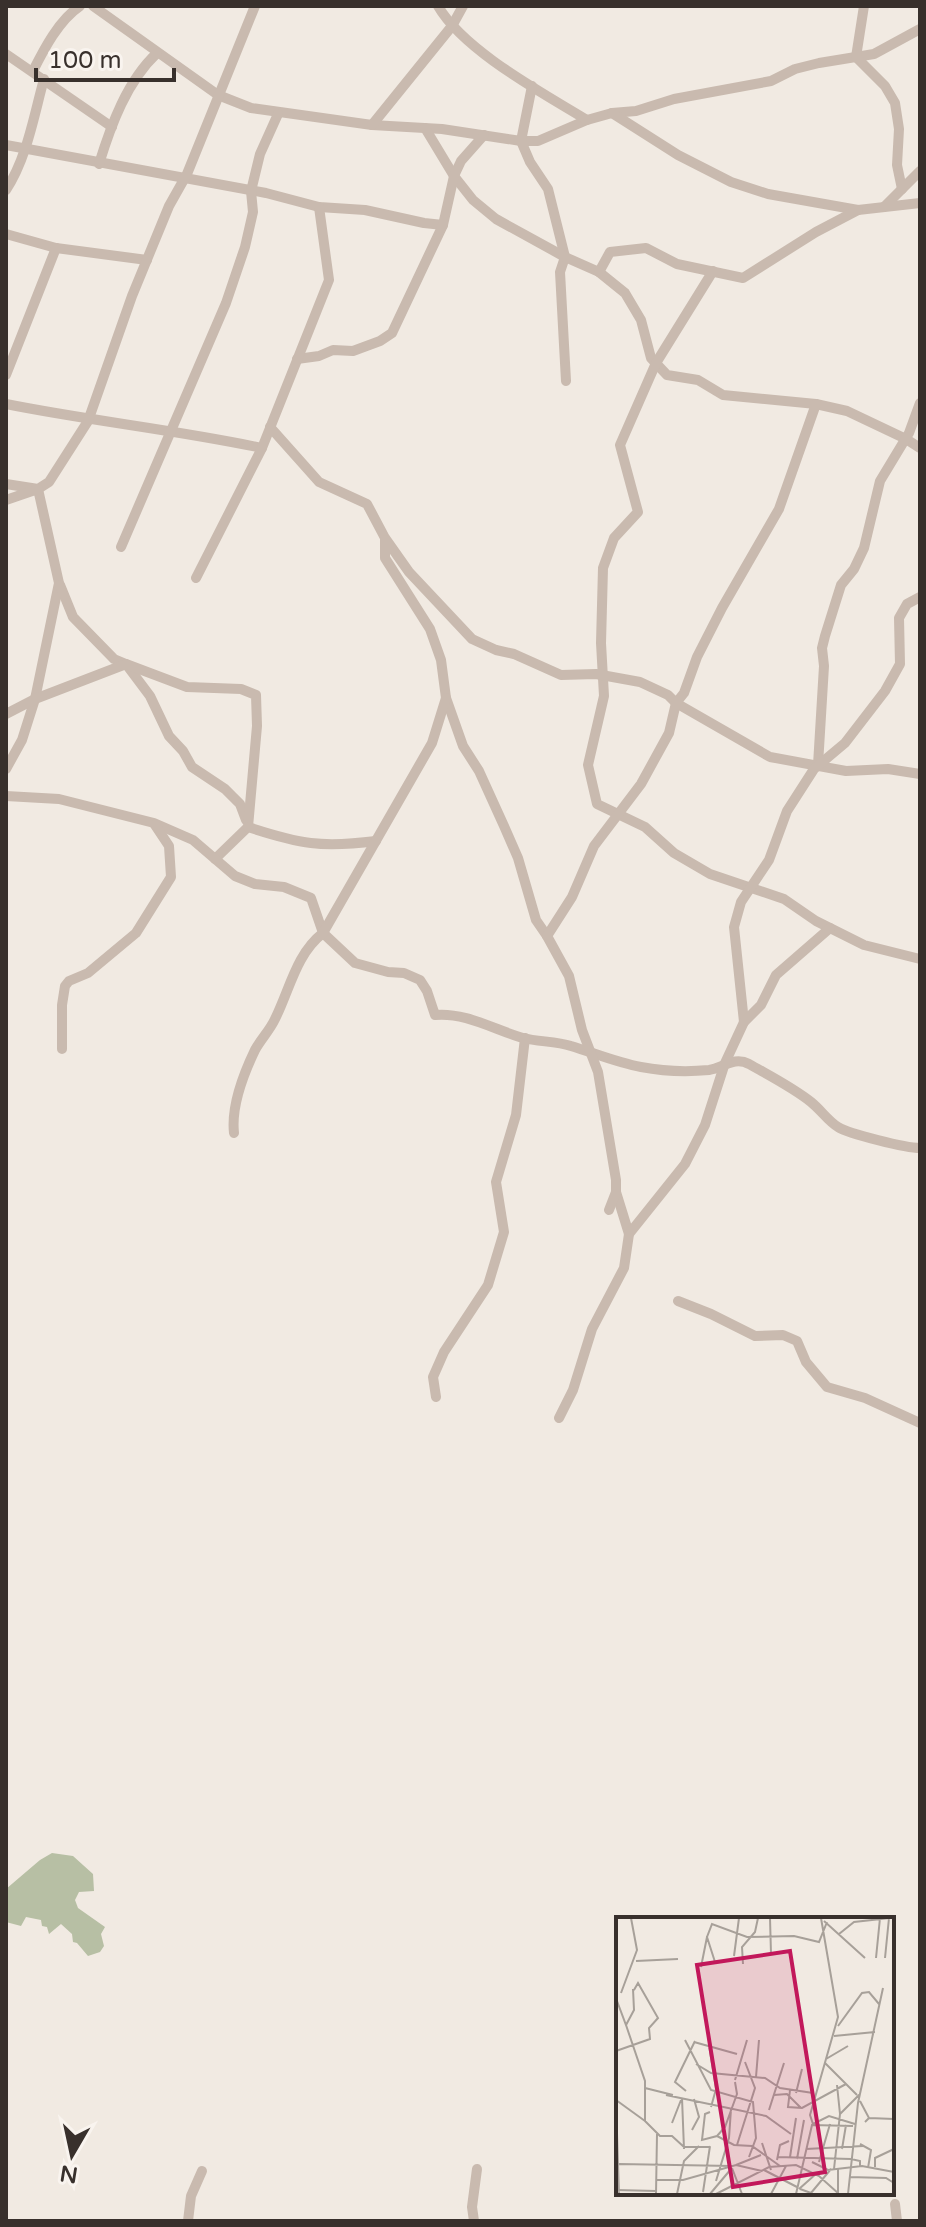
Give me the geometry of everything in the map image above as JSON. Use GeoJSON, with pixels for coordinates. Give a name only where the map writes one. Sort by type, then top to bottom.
{"type":"FeatureCollection","features":[{"type":"Feature","properties":{"kind":"street"},"geometry":{"type":"LineString","coordinates":[[33,71],[45,47],[80,6]]}},
{"type":"Feature","properties":{"kind":"street"},"geometry":{"type":"LineString","coordinates":[[93,6],[218,95],[251,108],[278,114],[521,141],[538,141],[612,113],[636,111],[674,99],[771,81],[795,69],[874,54],[920,29]]}},
{"type":"Feature","properties":{"kind":"street"},"geometry":{"type":"LineString","coordinates":[[6,500],[49,482],[88,421],[147,260],[169,206],[185,179],[255,6]]}},
{"type":"Feature","properties":{"kind":"street"},"geometry":{"type":"LineString","coordinates":[[438,6],[452,26],[495,61],[587,120]]}},
{"type":"Feature","properties":{"kind":"street"},"geometry":{"type":"LineString","coordinates":[[372,125],[452,26],[463,6]]}},
{"type":"Feature","properties":{"kind":"street"},"geometry":{"type":"LineString","coordinates":[[856,57],[864,6]]}},
{"type":"Feature","properties":{"kind":"street"},"geometry":{"type":"LineString","coordinates":[[99,164],[112,127],[142,67],[157,53]]}},
{"type":"Feature","properties":{"kind":"street"},"geometry":{"type":"LineString","coordinates":[[6,54],[112,127]]}},
{"type":"Feature","properties":{"kind":"street"},"geometry":{"type":"LineString","coordinates":[[856,57],[885,86],[895,103],[899,129],[897,165],[902,189]]}},
{"type":"Feature","properties":{"kind":"street"},"geometry":{"type":"LineString","coordinates":[[6,190],[14,179],[44,79]]}},
{"type":"Feature","properties":{"kind":"street"},"geometry":{"type":"LineString","coordinates":[[532,86],[521,141],[530,162],[548,189],[565,257],[560,272],[566,381]]}},
{"type":"Feature","properties":{"kind":"street"},"geometry":{"type":"LineString","coordinates":[[612,113],[678,155],[731,182],[768,194],[858,210],[920,203]]}},
{"type":"Feature","properties":{"kind":"street"},"geometry":{"type":"LineString","coordinates":[[121,547],[226,303],[253,212],[251,191],[260,154],[278,114]]}},
{"type":"Feature","properties":{"kind":"street"},"geometry":{"type":"LineString","coordinates":[[425,128],[454,176],[473,200],[496,219],[599,272],[625,293],[641,320],[651,358],[667,375],[698,380],[723,395],[816,404],[847,411],[919,446]]}},
{"type":"Feature","properties":{"kind":"street"},"geometry":{"type":"LineString","coordinates":[[297,359],[319,356],[333,350],[353,351],[392,333],[443,225],[454,176],[461,161],[484,135]]}},
{"type":"Feature","properties":{"kind":"street"},"geometry":{"type":"LineString","coordinates":[[6,145],[251,191],[319,207],[365,210],[443,225]]}},
{"type":"Feature","properties":{"kind":"street"},"geometry":{"type":"LineString","coordinates":[[884,207],[920,171]]}},
{"type":"Feature","properties":{"kind":"street"},"geometry":{"type":"LineString","coordinates":[[902,205],[920,209]]}},
{"type":"Feature","properties":{"kind":"street"},"geometry":{"type":"LineString","coordinates":[[196,578],[262,448],[329,280],[319,207]]}},
{"type":"Feature","properties":{"kind":"street"},"geometry":{"type":"LineString","coordinates":[[599,272],[610,252],[646,248],[677,264],[743,278],[816,232],[858,210]]}},
{"type":"Feature","properties":{"kind":"street"},"geometry":{"type":"LineString","coordinates":[[6,234],[56,248],[147,260]]}},
{"type":"Feature","properties":{"kind":"street"},"geometry":{"type":"LineString","coordinates":[[6,375],[56,248]]}},
{"type":"Feature","properties":{"kind":"street"},"geometry":{"type":"LineString","coordinates":[[713,271],[656,363],[620,445],[638,512],[614,538],[603,568],[601,643],[604,696],[588,765],[597,804],[645,827],[674,853],[702,869],[784,899],[864,945],[920,959]]}},
{"type":"Feature","properties":{"kind":"street"},"geometry":{"type":"LineString","coordinates":[[818,765],[825,636],[841,585],[854,569],[864,548],[880,481],[906,439],[920,403]]}},
{"type":"Feature","properties":{"kind":"street"},"geometry":{"type":"LineString","coordinates":[[6,404],[88,421],[262,448]]}},
{"type":"Feature","properties":{"kind":"street"},"geometry":{"type":"LineString","coordinates":[[547,936],[572,897],[594,846],[641,784],[669,733],[676,703],[684,693],[697,657],[779,509],[816,404]]}},
{"type":"Feature","properties":{"kind":"street"},"geometry":{"type":"LineString","coordinates":[[270,427],[319,482],[367,504],[385,538],[413,578],[472,639],[561,675],[603,675],[640,682],[668,695],[676,703],[762,754],[846,771],[888,769],[920,774]]}},
{"type":"Feature","properties":{"kind":"street"},"geometry":{"type":"LineString","coordinates":[[6,484],[38,489]]}},
{"type":"Feature","properties":{"kind":"street"},"geometry":{"type":"LineString","coordinates":[[38,489],[59,583],[73,617],[114,659],[187,687],[241,689],[256,695],[257,726],[248,827],[215,859]]}},
{"type":"Feature","properties":{"kind":"street"},"geometry":{"type":"LineString","coordinates":[[385,538],[385,558],[430,629],[441,660],[446,698],[463,746],[479,771],[518,858],[536,920],[569,976],[582,1030],[600,1079],[616,1192],[629,1234],[624,1268],[592,1329],[573,1390],[559,1418]]}},
{"type":"Feature","properties":{"kind":"street"},"geometry":{"type":"LineString","coordinates":[[6,769],[22,740],[35,699],[59,583]]}},
{"type":"Feature","properties":{"kind":"street"},"geometry":{"type":"LineString","coordinates":[[744,1022],[734,927],[741,902],[769,860],[792,802],[818,765],[845,743],[885,691],[900,664],[899,618],[907,604],[920,597]]}},
{"type":"Feature","properties":{"kind":"street"},"geometry":{"type":"LineString","coordinates":[[6,714],[35,699],[126,664]]}},
{"type":"Feature","properties":{"kind":"street"},"geometry":{"type":"LineString","coordinates":[[126,664],[150,696],[169,736],[192,767],[225,789],[240,804],[248,827]]}},
{"type":"Feature","properties":{"kind":"street"},"geometry":{"type":"LineString","coordinates":[[234,1133],[235,1107],[255,1050],[274,1021],[299,963],[313,941],[323,933],[432,743],[446,698]]}},
{"type":"Feature","properties":{"kind":"street"},"geometry":{"type":"LineString","coordinates":[[6,796],[59,799],[154,823],[193,840],[235,876],[255,884],[284,887],[311,898],[323,933],[355,963],[404,973],[420,980],[435,1015],[468,1019],[525,1038],[573,1046],[592,1055],[640,1067],[708,1070],[725,1063],[748,1063],[808,1100],[836,1126],[846,1131],[920,1148]]}},
{"type":"Feature","properties":{"kind":"street"},"geometry":{"type":"LineString","coordinates":[[62,1049],[65,986],[88,973],[136,933],[171,877],[169,846],[154,823]]}},
{"type":"Feature","properties":{"kind":"street"},"geometry":{"type":"LineString","coordinates":[[248,827],[296,842],[335,846],[376,841]]}},
{"type":"Feature","properties":{"kind":"street"},"geometry":{"type":"LineString","coordinates":[[629,1234],[685,1164],[705,1125],[725,1063],[744,1022],[761,1005],[776,975],[830,928]]}},
{"type":"Feature","properties":{"kind":"street"},"geometry":{"type":"LineString","coordinates":[[436,1397],[433,1377],[444,1352],[488,1285],[504,1232],[496,1182],[516,1115],[525,1038]]}},
{"type":"Feature","properties":{"kind":"street"},"geometry":{"type":"LineString","coordinates":[[609,1210],[616,1192]]}},
{"type":"Feature","properties":{"kind":"street"},"geometry":{"type":"LineString","coordinates":[[678,1301],[755,1336],[783,1335],[797,1341],[806,1362],[827,1387],[865,1398],[920,1423]]}},
{"type":"Feature","properties":{"kind":"street"},"geometry":{"type":"LineString","coordinates":[[474,2221],[472,2207],[477,2169]]}},
{"type":"Feature","properties":{"kind":"street"},"geometry":{"type":"LineString","coordinates":[[188,2221],[191,2196],[202,2171]]}},
{"type":"Feature","properties":{"kind":"street"},"geometry":{"type":"LineString","coordinates":[[895,2204],[897,2221]]}},
{"type":"Feature","properties":{"kind":"green space"},"geometry":{"type":"Polygon","coordinates":[[[52,1853],[73,1856],[93,1874],[94,1891],[79,1892],[75,1900],[78,1908],[105,1927],[101,1934],[104,1946],[100,1952],[88,1956],[73,1942],[72,1934],[61,1924],[49,1934],[41,1920],[26,1917],[21,1926],[6,1922],[6,1889],[52,1853]]]}}]}
